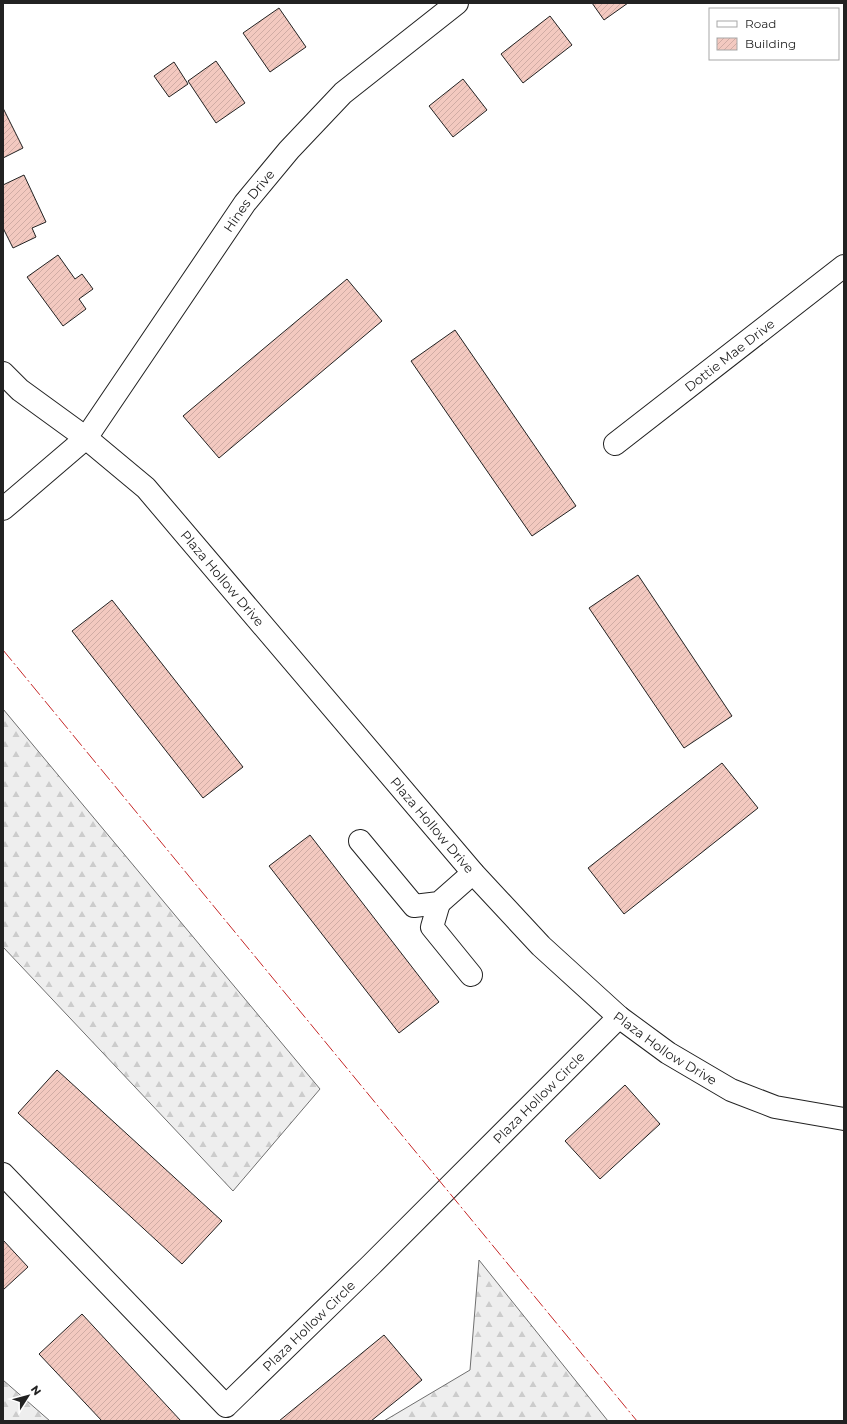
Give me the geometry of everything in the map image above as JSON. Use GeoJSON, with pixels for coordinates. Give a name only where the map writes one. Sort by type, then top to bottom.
{"type":"FeatureCollection","features":[{"type":"Feature","properties":{"kind":"street","name":"Hines Drive"},"geometry":{"type":"LineString","coordinates":[[3,509],[86,438],[245,203],[289,150],[343,93],[457,3]]}},
{"type":"Feature","properties":{"kind":"street","name":"Dottie Mae Drive"},"geometry":{"type":"LineString","coordinates":[[615,444],[844,266]]}},
{"type":"Feature","properties":{"kind":"street","name":"Plaza Hollow Drive"},"geometry":{"type":"LineString","coordinates":[[3,373],[20,390],[86,438],[146,488],[473,873],[541,946],[619,1017],[668,1054],[731,1090],[775,1107],[844,1119]]}},
{"type":"Feature","properties":{"kind":"street"},"geometry":{"type":"LineString","coordinates":[[360,841],[414,906],[439,903]]}},
{"type":"Feature","properties":{"kind":"street"},"geometry":{"type":"LineString","coordinates":[[471,974],[432,927],[439,903],[473,873]]}},
{"type":"Feature","properties":{"kind":"street","name":"Plaza Hollow Circle"},"geometry":{"type":"LineString","coordinates":[[3,1174],[226,1406],[371,1265],[619,1017]]}},
{"type":"Feature","properties":{"kind":"green space"},"geometry":{"type":"Polygon","coordinates":[[[3,709],[320,1089],[233,1191],[3,947],[3,709]]]}},
{"type":"Feature","properties":{"kind":"green space"},"geometry":{"type":"Polygon","coordinates":[[[479,1260],[608,1421],[384,1421],[470,1370],[479,1260]]]}},
{"type":"Feature","properties":{"kind":"green space"},"geometry":{"type":"Polygon","coordinates":[[[3,1380],[50,1421],[3,1421],[3,1380]]]}},
{"type":"Feature","properties":{"kind":"building"},"geometry":{"type":"Polygon","coordinates":[[[592,3],[628,3],[604,20],[592,3]]]}},
{"type":"Feature","properties":{"kind":"building"},"geometry":{"type":"Polygon","coordinates":[[[279,8],[306,47],[270,72],[243,33],[279,8]]]}},
{"type":"Feature","properties":{"kind":"building"},"geometry":{"type":"Polygon","coordinates":[[[550,16],[572,45],[523,83],[501,54],[550,16]]]}},
{"type":"Feature","properties":{"kind":"building"},"geometry":{"type":"Polygon","coordinates":[[[216,61],[245,103],[216,123],[188,81],[216,61]]]}},
{"type":"Feature","properties":{"kind":"building"},"geometry":{"type":"Polygon","coordinates":[[[174,62],[188,84],[169,97],[154,76],[174,62]]]}},
{"type":"Feature","properties":{"kind":"building"},"geometry":{"type":"Polygon","coordinates":[[[463,79],[487,110],[453,137],[429,106],[463,79]]]}},
{"type":"Feature","properties":{"kind":"building"},"geometry":{"type":"Polygon","coordinates":[[[3,108],[23,148],[3,158],[3,108]]]}},
{"type":"Feature","properties":{"kind":"building"},"geometry":{"type":"Polygon","coordinates":[[[24,175],[46,222],[32,228],[36,237],[13,248],[3,228],[3,185],[24,175]]]}},
{"type":"Feature","properties":{"kind":"building"},"geometry":{"type":"Polygon","coordinates":[[[58,255],[75,279],[82,274],[93,289],[79,299],[86,309],[63,326],[27,277],[58,255]]]}},
{"type":"Feature","properties":{"kind":"building"},"geometry":{"type":"Polygon","coordinates":[[[347,279],[382,321],[219,458],[183,416],[347,279]]]}},
{"type":"Feature","properties":{"kind":"building"},"geometry":{"type":"Polygon","coordinates":[[[455,330],[576,506],[532,536],[411,361],[455,330]]]}},
{"type":"Feature","properties":{"kind":"building"},"geometry":{"type":"Polygon","coordinates":[[[638,575],[732,716],[684,748],[589,608],[638,575]]]}},
{"type":"Feature","properties":{"kind":"building"},"geometry":{"type":"Polygon","coordinates":[[[112,600],[243,767],[203,798],[72,631],[112,600]]]}},
{"type":"Feature","properties":{"kind":"building"},"geometry":{"type":"Polygon","coordinates":[[[722,763],[758,808],[624,914],[588,868],[722,763]]]}},
{"type":"Feature","properties":{"kind":"building"},"geometry":{"type":"Polygon","coordinates":[[[310,835],[439,1002],[399,1033],[269,866],[310,835]]]}},
{"type":"Feature","properties":{"kind":"building"},"geometry":{"type":"Polygon","coordinates":[[[57,1070],[222,1221],[182,1264],[18,1113],[57,1070]]]}},
{"type":"Feature","properties":{"kind":"building"},"geometry":{"type":"Polygon","coordinates":[[[625,1085],[660,1124],[600,1179],[565,1141],[625,1085]]]}},
{"type":"Feature","properties":{"kind":"building"},"geometry":{"type":"Polygon","coordinates":[[[3,1240],[28,1267],[3,1290],[3,1240]]]}},
{"type":"Feature","properties":{"kind":"building"},"geometry":{"type":"Polygon","coordinates":[[[82,1314],[181,1421],[102,1421],[39,1354],[82,1314]]]}},
{"type":"Feature","properties":{"kind":"building"},"geometry":{"type":"Polygon","coordinates":[[[384,1335],[422,1380],[371,1421],[279,1421],[384,1335]]]}},
{"type":"Feature","properties":{"kind":"power"},"geometry":{"type":"LineString","coordinates":[[3,650],[637,1421]]}}]}
